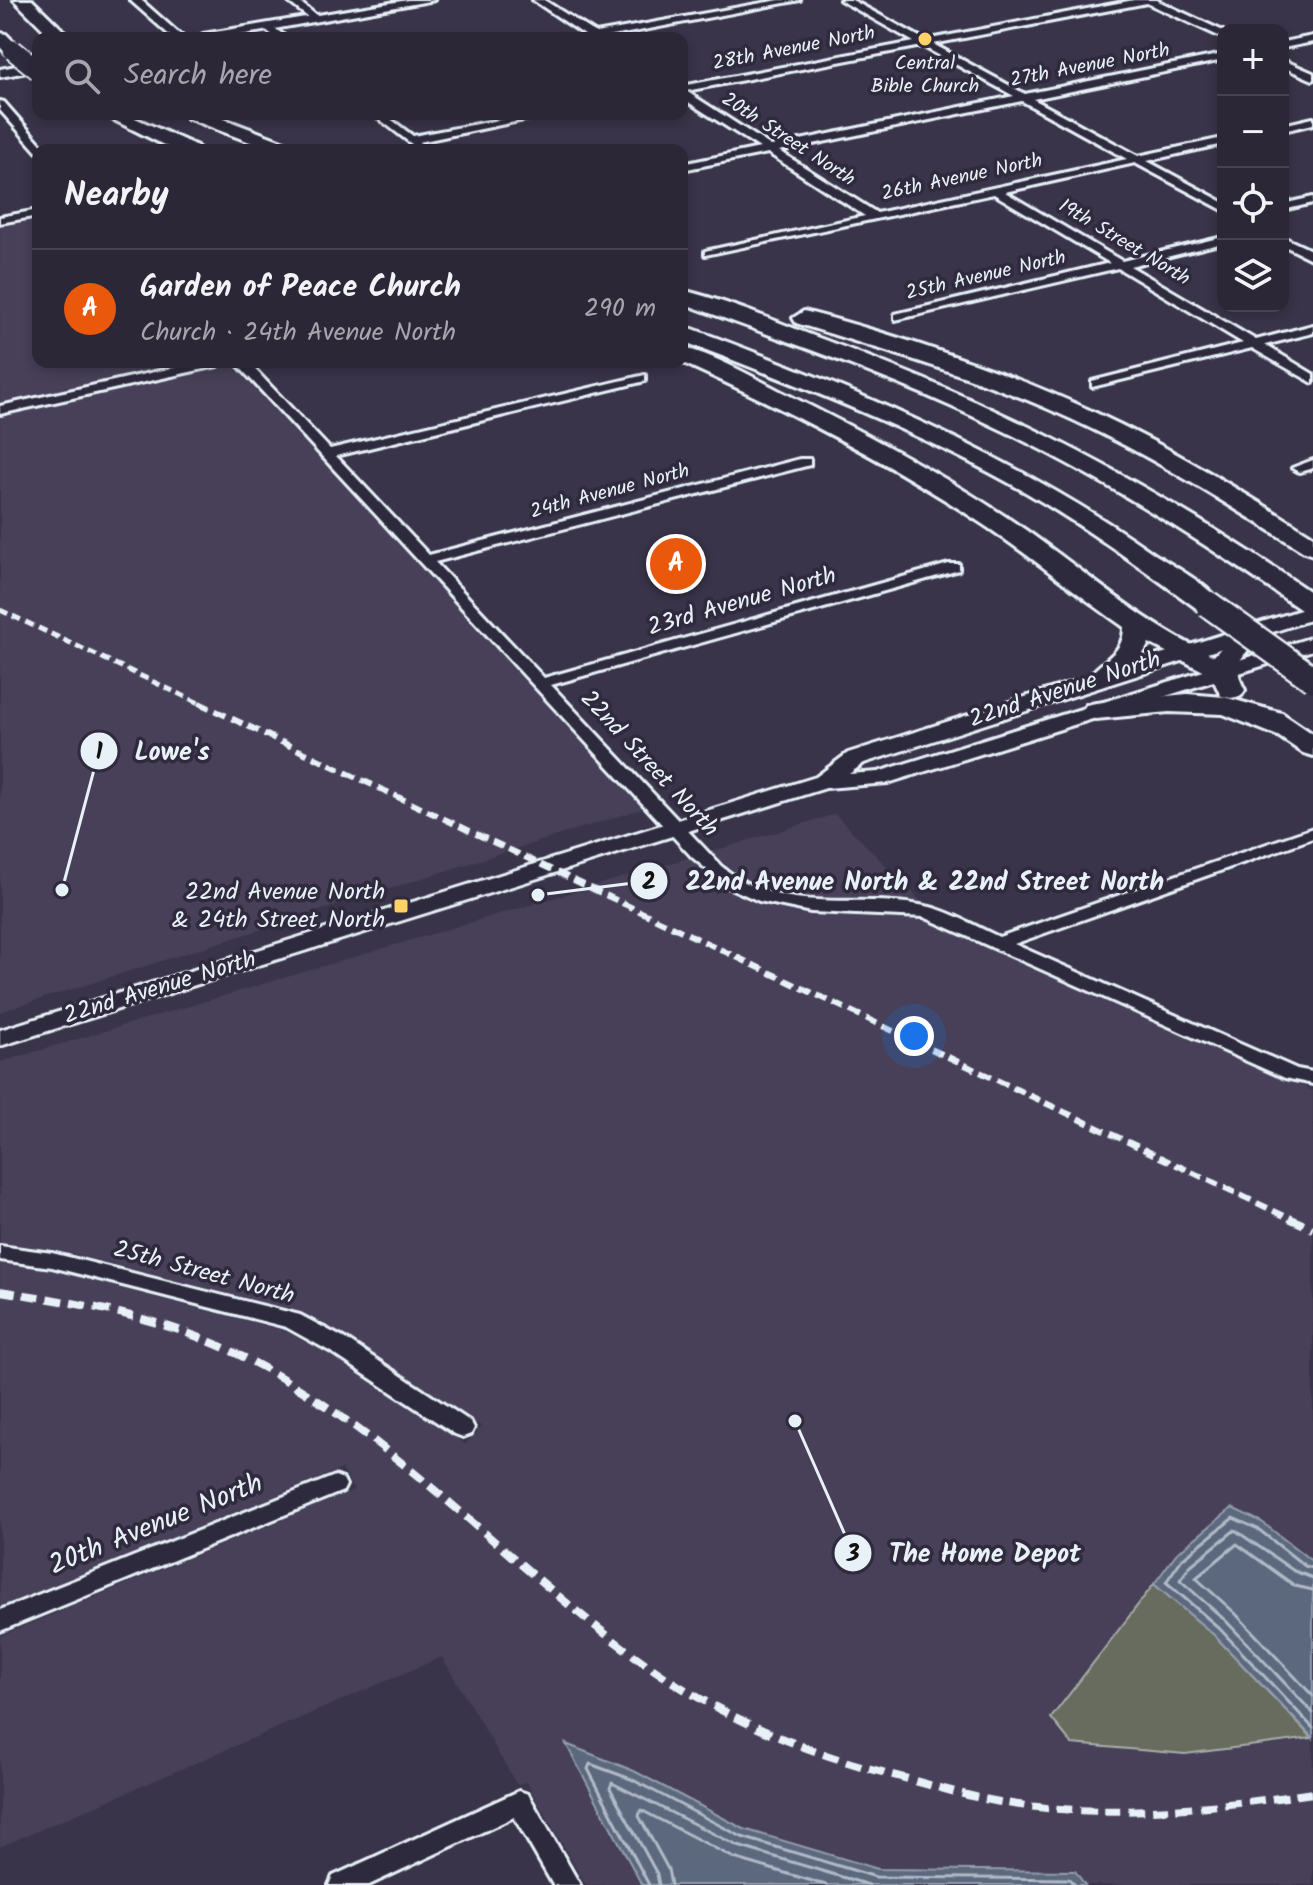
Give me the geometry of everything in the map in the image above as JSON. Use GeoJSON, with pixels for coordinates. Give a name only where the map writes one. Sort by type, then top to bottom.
{"type":"FeatureCollection","features":[{"type":"Feature","properties":{"kind":"highway"},"geometry":{"type":"LineString","coordinates":[[22,0],[56,32]]}},
{"type":"Feature","properties":{"kind":"highway"},"geometry":{"type":"LineString","coordinates":[[7,44],[32,63]]}},
{"type":"Feature","properties":{"kind":"highway"},"geometry":{"type":"LineString","coordinates":[[124,120],[177,144]]}},
{"type":"Feature","properties":{"kind":"highway"},"geometry":{"type":"LineString","coordinates":[[210,120],[272,144]]}},
{"type":"Feature","properties":{"kind":"highway"},"geometry":{"type":"LineString","coordinates":[[688,284],[962,368],[1084,416],[1165,457],[1313,547]]}},
{"type":"Feature","properties":{"kind":"highway"},"geometry":{"type":"LineString","coordinates":[[688,298],[834,351],[989,415],[1135,494],[1272,577],[1313,606]]}},
{"type":"Feature","properties":{"kind":"highway"},"geometry":{"type":"LineString","coordinates":[[688,335],[827,388],[915,426],[1011,475],[1105,530],[1313,679]]}},
{"type":"Feature","properties":{"kind":"highway"},"geometry":{"type":"LineString","coordinates":[[688,357],[790,403],[895,459],[990,518],[1137,623],[1183,652],[1223,670]]}},
{"type":"Feature","properties":{"kind":"highway"},"geometry":{"type":"LineString","coordinates":[[1101,679],[1136,646],[1140,634],[1137,623]]}},
{"type":"Feature","properties":{"kind":"highway"},"geometry":{"type":"LineString","coordinates":[[1252,631],[1230,650],[1223,670],[1229,688],[1313,747]]}},
{"type":"Feature","properties":{"kind":"highway"},"geometry":{"type":"LineString","coordinates":[[1096,711],[1206,704],[1240,710],[1288,730]]}},
{"type":"Feature","properties":{"kind":"main road","name":"22nd Avenue North"},"geometry":{"type":"LineString","coordinates":[[824,782],[856,758],[1313,612]]}},
{"type":"Feature","properties":{"kind":"main road","name":"22nd Avenue North"},"geometry":{"type":"LineString","coordinates":[[0,1038],[674,827],[824,782],[880,778],[1313,643]]}},
{"type":"Feature","properties":{"kind":"street"},"geometry":{"type":"LineString","coordinates":[[135,0],[172,32]]}},
{"type":"Feature","properties":{"kind":"street"},"geometry":{"type":"LineString","coordinates":[[291,0],[316,19]]}},
{"type":"Feature","properties":{"kind":"street"},"geometry":{"type":"LineString","coordinates":[[238,32],[429,0]]}},
{"type":"Feature","properties":{"kind":"street"},"geometry":{"type":"LineString","coordinates":[[538,0],[584,32]]}},
{"type":"Feature","properties":{"kind":"street"},"geometry":{"type":"LineString","coordinates":[[619,32],[795,0]]}},
{"type":"Feature","properties":{"kind":"street"},"geometry":{"type":"LineString","coordinates":[[845,0],[1217,204]]}},
{"type":"Feature","properties":{"kind":"street"},"geometry":{"type":"LineString","coordinates":[[1149,0],[1217,32]]}},
{"type":"Feature","properties":{"kind":"street","name":"28th Avenue North"},"geometry":{"type":"LineString","coordinates":[[688,90],[1149,0]]}},
{"type":"Feature","properties":{"kind":"street"},"geometry":{"type":"LineString","coordinates":[[268,27],[274,32]]}},
{"type":"Feature","properties":{"kind":"street"},"geometry":{"type":"LineString","coordinates":[[1289,44],[1313,39]]}},
{"type":"Feature","properties":{"kind":"street","name":"27th Avenue North"},"geometry":{"type":"LineString","coordinates":[[688,166],[1217,58]]}},
{"type":"Feature","properties":{"kind":"street"},"geometry":{"type":"LineString","coordinates":[[1289,66],[1313,77]]}},
{"type":"Feature","properties":{"kind":"street"},"geometry":{"type":"LineString","coordinates":[[0,73],[32,69]]}},
{"type":"Feature","properties":{"kind":"street","name":"20th Street North"},"geometry":{"type":"LineString","coordinates":[[688,95],[875,217]]}},
{"type":"Feature","properties":{"kind":"street"},"geometry":{"type":"LineString","coordinates":[[0,104],[36,144]]}},
{"type":"Feature","properties":{"kind":"street"},"geometry":{"type":"LineString","coordinates":[[386,120],[416,144]]}},
{"type":"Feature","properties":{"kind":"street"},"geometry":{"type":"LineString","coordinates":[[411,140],[516,120]]}},
{"type":"Feature","properties":{"kind":"street"},"geometry":{"type":"LineString","coordinates":[[1289,127],[1313,121]]}},
{"type":"Feature","properties":{"kind":"street","name":"26th Avenue North"},"geometry":{"type":"LineString","coordinates":[[709,253],[1217,142]]}},
{"type":"Feature","properties":{"kind":"street","name":"19th Street North"},"geometry":{"type":"LineString","coordinates":[[996,191],[1313,379]]}},
{"type":"Feature","properties":{"kind":"street"},"geometry":{"type":"LineString","coordinates":[[1289,206],[1313,200]]}},
{"type":"Feature","properties":{"kind":"street"},"geometry":{"type":"LineString","coordinates":[[0,220],[32,214]]}},
{"type":"Feature","properties":{"kind":"street"},"geometry":{"type":"LineString","coordinates":[[1289,242],[1313,239]]}},
{"type":"Feature","properties":{"kind":"street","name":"25th Avenue North"},"geometry":{"type":"LineString","coordinates":[[899,317],[1217,241]]}},
{"type":"Feature","properties":{"kind":"street"},"geometry":{"type":"LineString","coordinates":[[1289,243],[1313,256]]}},
{"type":"Feature","properties":{"kind":"street"},"geometry":{"type":"LineString","coordinates":[[1097,384],[1313,329]]}},
{"type":"Feature","properties":{"kind":"street"},"geometry":{"type":"LineString","coordinates":[[0,410],[190,368]]}},
{"type":"Feature","properties":{"kind":"street","name":"22nd Street North"},"geometry":{"type":"LineString","coordinates":[[247,368],[674,827],[713,868],[742,889],[777,902],[896,907],[928,912],[1292,1074],[1313,1078]]}},
{"type":"Feature","properties":{"kind":"street"},"geometry":{"type":"LineString","coordinates":[[326,454],[640,378]]}},
{"type":"Feature","properties":{"kind":"street","name":"24th Avenue North"},"geometry":{"type":"LineString","coordinates":[[426,560],[805,462]]}},
{"type":"Feature","properties":{"kind":"street","name":"23rd Avenue North"},"geometry":{"type":"LineString","coordinates":[[542,683],[954,567]]}},
{"type":"Feature","properties":{"kind":"street"},"geometry":{"type":"LineString","coordinates":[[998,943],[1312,833]]}},
{"type":"Feature","properties":{"kind":"street","name":"25th Street North"},"geometry":{"type":"LineString","coordinates":[[0,1253],[52,1260],[292,1321],[339,1346],[463,1428]]}},
{"type":"Feature","properties":{"kind":"street","name":"20th Avenue North"},"geometry":{"type":"LineString","coordinates":[[0,1621],[335,1485]]}},
{"type":"Feature","properties":{"kind":"street"},"geometry":{"type":"LineString","coordinates":[[342,1885],[519,1802],[567,1885]]}},
{"type":"Feature","properties":{"kind":"shaded area"},"geometry":{"type":"Polygon","coordinates":[[[32,217],[32,368],[172,368],[0,406],[0,223],[32,217]]]}},
{"type":"Feature","properties":{"kind":"shaded area"},"geometry":{"type":"Polygon","coordinates":[[[209,368],[237,368],[645,808],[0,1012],[0,414],[209,368]]]}},
{"type":"Feature","properties":{"kind":"shaded area"},"geometry":{"type":"Polygon","coordinates":[[[835,814],[924,904],[779,895],[749,883],[710,852],[835,814]]]}},
{"type":"Feature","properties":{"kind":"shaded area"},"geometry":{"type":"Polygon","coordinates":[[[691,857],[705,872],[734,893],[772,908],[925,919],[1313,1091],[1313,1562],[1262,1522],[1176,1554],[1051,1718],[1072,1744],[1185,1754],[1313,1738],[1313,1885],[1085,1885],[1075,1871],[878,1869],[744,1829],[634,1771],[567,1745],[642,1885],[586,1885],[526,1782],[517,1785],[442,1657],[0,1847],[0,1636],[354,1490],[342,1469],[0,1607],[0,1263],[46,1269],[285,1331],[330,1354],[465,1444],[482,1427],[347,1337],[299,1312],[57,1250],[0,1243],[0,1062],[691,857]]]}},
{"type":"Feature","properties":{"kind":"green space"},"geometry":{"type":"Polygon","coordinates":[[[1154,1584],[1213,1634],[1312,1738],[1185,1754],[1072,1744],[1051,1718],[1154,1584]]]}},
{"type":"Feature","properties":{"kind":"water"},"geometry":{"type":"Polygon","coordinates":[[[1232,1508],[1262,1522],[1313,1562],[1313,1738],[1213,1634],[1154,1584],[1176,1554],[1232,1508]]]}},
{"type":"Feature","properties":{"kind":"water"},"geometry":{"type":"Polygon","coordinates":[[[566,1744],[634,1771],[744,1829],[878,1869],[1075,1871],[1085,1885],[642,1885],[566,1744]]]}},
{"type":"Feature","properties":{"kind":"railway"},"geometry":{"type":"LineString","coordinates":[[0,610],[203,705]]}},
{"type":"Feature","properties":{"kind":"railway"},"geometry":{"type":"LineString","coordinates":[[199,703],[1293,1220]]}},
{"type":"Feature","properties":{"kind":"railway"},"geometry":{"type":"LineString","coordinates":[[1289,1218],[1313,1229]]}},
{"type":"Feature","properties":{"kind":"railway"},"geometry":{"type":"LineString","coordinates":[[0,1291],[89,1306],[177,1329],[233,1352],[292,1385],[349,1422],[402,1463],[557,1595],[665,1677],[719,1709],[804,1747],[863,1767],[964,1794],[1044,1808],[1160,1810],[1313,1793]]}},
{"type":"Feature","properties":{"kind":"place","name":"Central Bible Church"},"geometry":{"type":"Point","coordinates":[925,39]}},
{"type":"Feature","properties":{"kind":"place","name":"Garden of Peace Church"},"geometry":{"type":"Point","coordinates":[676,564]}},
{"type":"Feature","properties":{"kind":"place","name":"Lowe's"},"geometry":{"type":"Point","coordinates":[62,890]}},
{"type":"Feature","properties":{"kind":"place","name":"22nd Avenue North & 22nd Street North"},"geometry":{"type":"Point","coordinates":[538,895]}},
{"type":"Feature","properties":{"kind":"place","name":"22nd Avenue North & 24th Street North"},"geometry":{"type":"Point","coordinates":[401,906]}},
{"type":"Feature","properties":{"kind":"place","name":"The Home Depot"},"geometry":{"type":"Point","coordinates":[795,1421]}}]}
